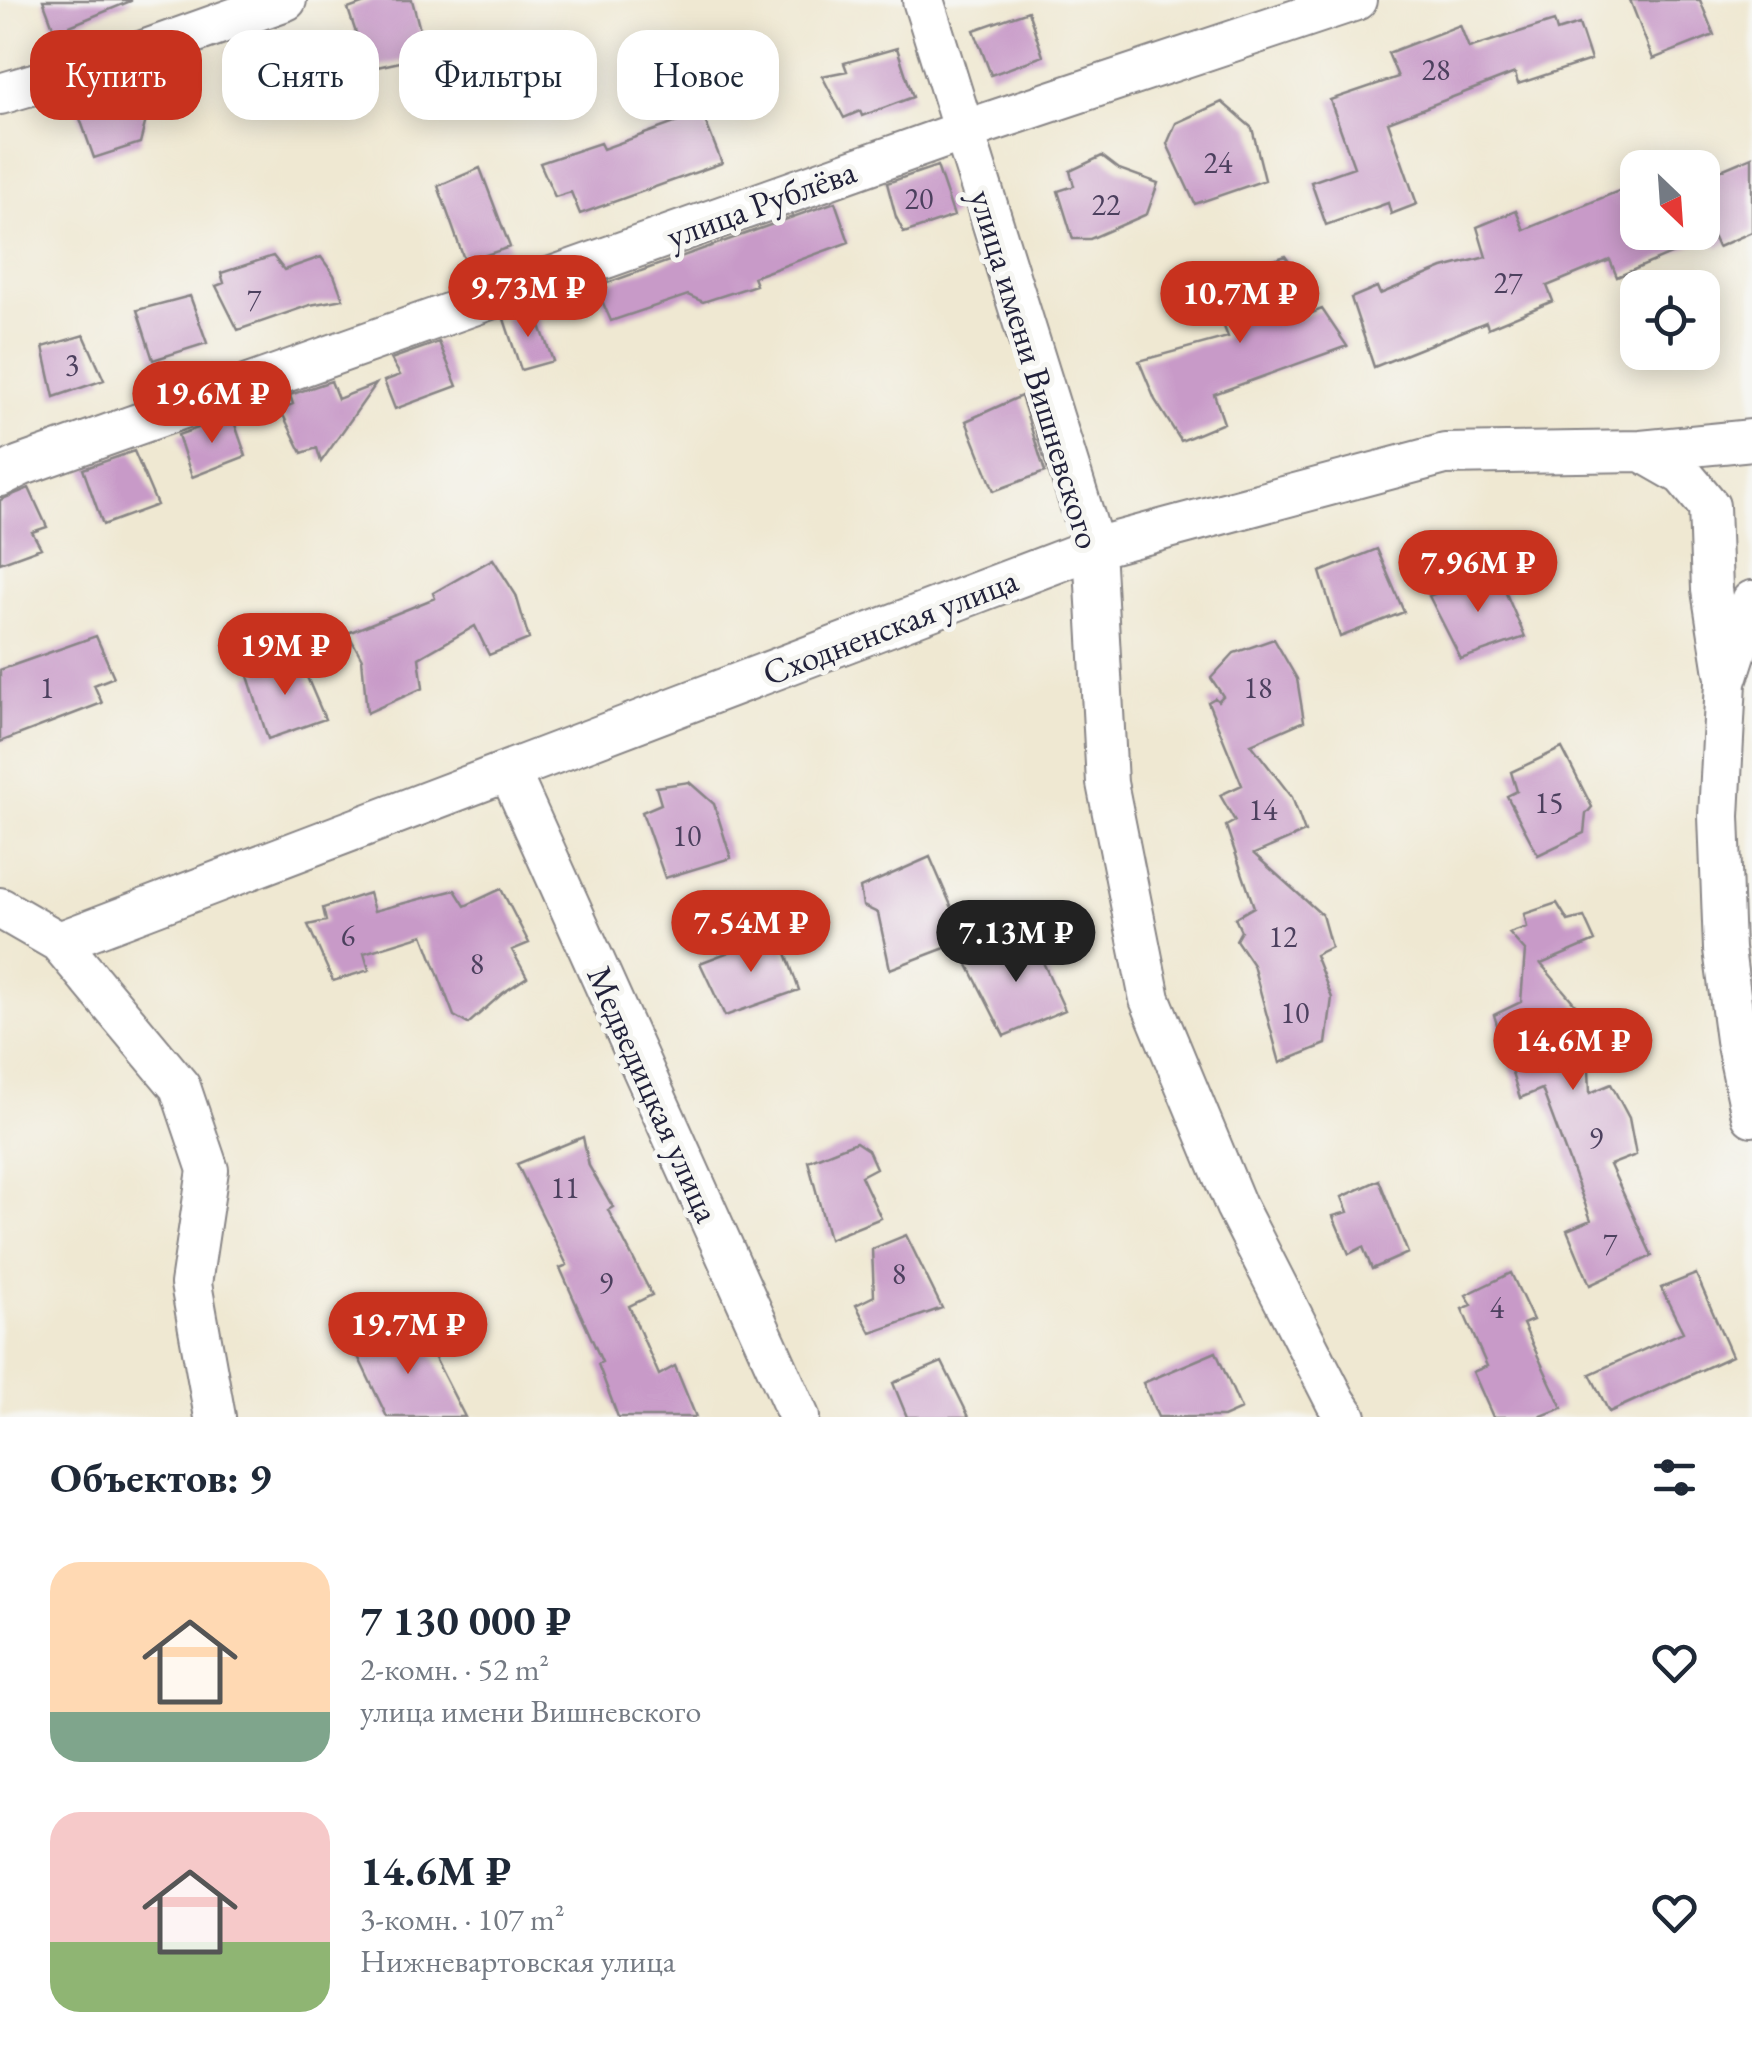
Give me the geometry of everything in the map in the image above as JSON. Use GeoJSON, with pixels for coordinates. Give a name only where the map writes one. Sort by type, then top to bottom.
{"type":"FeatureCollection","features":[{"type":"Feature","properties":{"kind":"street"},"geometry":{"type":"LineString","coordinates":[[0,94],[132,55],[286,0]]}},
{"type":"Feature","properties":{"kind":"street","name":"улица имени Вишневского"},"geometry":{"type":"LineString","coordinates":[[923,0],[1094,548],[1107,783],[1150,999],[1236,1206],[1346,1417]]}},
{"type":"Feature","properties":{"kind":"street","name":"улица Рублёва"},"geometry":{"type":"LineString","coordinates":[[0,476],[38,459],[963,131],[1356,0]]}},
{"type":"Feature","properties":{"kind":"street","name":"Сходненская улица"},"geometry":{"type":"LineString","coordinates":[[59,942],[1094,548],[1445,454],[1642,450],[1752,440]]}},
{"type":"Feature","properties":{"kind":"street"},"geometry":{"type":"LineString","coordinates":[[1642,450],[1683,476],[1709,506],[1712,590],[1726,682],[1719,816],[1724,949],[1736,1040],[1752,1116]]}},
{"type":"Feature","properties":{"kind":"street"},"geometry":{"type":"LineString","coordinates":[[1726,682],[1752,601]]}},
{"type":"Feature","properties":{"kind":"street","name":"Медведицкая улица"},"geometry":{"type":"LineString","coordinates":[[509,771],[799,1417]]}},
{"type":"Feature","properties":{"kind":"street"},"geometry":{"type":"LineString","coordinates":[[0,908],[59,942],[180,1086],[208,1170],[191,1284],[215,1417]]}},
{"type":"Feature","properties":{"kind":"building"},"geometry":{"type":"Polygon","coordinates":[[[43,0],[131,0],[60,30],[54,30],[43,0]]]}},
{"type":"Feature","properties":{"kind":"building"},"geometry":{"type":"Polygon","coordinates":[[[373,0],[412,0],[420,30],[399,30],[399,62],[379,67],[379,30],[355,30],[348,9],[373,0]]]}},
{"type":"Feature","properties":{"kind":"building"},"geometry":{"type":"Polygon","coordinates":[[[1630,0],[1700,0],[1714,35],[1653,59],[1630,0]]]}},
{"type":"Feature","properties":{"kind":"building"},"geometry":{"type":"Polygon","coordinates":[[[1028,11],[1043,56],[991,75],[974,30],[1028,11]]]}},
{"type":"Feature","properties":{"kind":"building"},"geometry":{"type":"Polygon","coordinates":[[[1554,21],[1557,31],[1579,24],[1591,60],[1518,84],[1515,73],[1388,122],[1417,204],[1391,214],[1388,203],[1326,225],[1311,182],[1354,167],[1330,100],[1398,77],[1388,53],[1460,25],[1469,48],[1554,21]]]}},
{"type":"Feature","properties":{"kind":"building"},"geometry":{"type":"Polygon","coordinates":[[[897,48],[913,97],[862,116],[860,111],[844,118],[822,76],[847,71],[844,63],[897,48]]]}},
{"type":"Feature","properties":{"kind":"building"},"geometry":{"type":"Polygon","coordinates":[[[1222,102],[1252,128],[1265,180],[1195,204],[1167,144],[1176,123],[1222,102]]]}},
{"type":"Feature","properties":{"kind":"building"},"geometry":{"type":"Polygon","coordinates":[[[81,120],[146,120],[140,143],[94,158],[81,120]]]}},
{"type":"Feature","properties":{"kind":"building"},"geometry":{"type":"Polygon","coordinates":[[[683,120],[705,120],[722,163],[580,214],[571,192],[555,197],[540,163],[600,143],[603,149],[683,120]]]}},
{"type":"Feature","properties":{"kind":"building"},"geometry":{"type":"Polygon","coordinates":[[[1102,156],[1119,169],[1158,183],[1147,214],[1090,239],[1073,239],[1058,191],[1074,186],[1070,171],[1102,156]]]}},
{"type":"Feature","properties":{"kind":"building"},"geometry":{"type":"Polygon","coordinates":[[[1752,157],[1752,232],[1720,246],[1720,170],[1752,157]]]}},
{"type":"Feature","properties":{"kind":"building"},"geometry":{"type":"Polygon","coordinates":[[[937,166],[954,216],[904,233],[887,183],[937,166]]]}},
{"type":"Feature","properties":{"kind":"building"},"geometry":{"type":"Polygon","coordinates":[[[480,168],[510,247],[465,262],[438,186],[480,168]]]}},
{"type":"Feature","properties":{"kind":"building"},"geometry":{"type":"Polygon","coordinates":[[[1620,190],[1620,250],[1680,250],[1633,270],[1620,270],[1617,277],[1610,260],[1547,286],[1553,301],[1488,328],[1486,322],[1374,367],[1351,298],[1377,287],[1380,294],[1443,268],[1486,257],[1477,227],[1516,211],[1524,230],[1620,190]]]}},
{"type":"Feature","properties":{"kind":"building"},"geometry":{"type":"Polygon","coordinates":[[[835,202],[849,242],[753,277],[756,285],[703,302],[688,295],[611,321],[596,287],[835,202]]]}},
{"type":"Feature","properties":{"kind":"building"},"geometry":{"type":"Polygon","coordinates":[[[273,256],[284,270],[321,257],[334,275],[343,299],[310,305],[238,330],[216,286],[224,283],[221,273],[273,256]]]}},
{"type":"Feature","properties":{"kind":"building"},"geometry":{"type":"Polygon","coordinates":[[[1285,256],[1302,280],[1297,319],[1322,309],[1347,346],[1214,394],[1224,423],[1181,441],[1155,400],[1139,361],[1228,337],[1207,284],[1285,256]]]}},
{"type":"Feature","properties":{"kind":"building"},"geometry":{"type":"Polygon","coordinates":[[[190,296],[207,343],[153,360],[137,310],[190,296]]]}},
{"type":"Feature","properties":{"kind":"building"},"geometry":{"type":"Polygon","coordinates":[[[534,309],[553,361],[521,370],[504,319],[534,309]]]}},
{"type":"Feature","properties":{"kind":"building"},"geometry":{"type":"Polygon","coordinates":[[[84,335],[104,380],[54,397],[43,347],[84,335]]]}},
{"type":"Feature","properties":{"kind":"building"},"geometry":{"type":"Polygon","coordinates":[[[439,342],[457,386],[395,409],[384,381],[400,375],[391,359],[439,342]]]}},
{"type":"Feature","properties":{"kind":"building"},"geometry":{"type":"Polygon","coordinates":[[[331,381],[338,399],[376,384],[321,462],[317,448],[302,453],[280,409],[293,404],[290,395],[331,381]]]}},
{"type":"Feature","properties":{"kind":"building"},"geometry":{"type":"Polygon","coordinates":[[[1021,396],[1045,472],[994,491],[966,421],[1021,396]]]}},
{"type":"Feature","properties":{"kind":"building"},"geometry":{"type":"Polygon","coordinates":[[[232,416],[246,456],[192,477],[178,435],[232,416]]]}},
{"type":"Feature","properties":{"kind":"building"},"geometry":{"type":"Polygon","coordinates":[[[134,451],[157,505],[103,525],[83,469],[134,451]]]}},
{"type":"Feature","properties":{"kind":"building"},"geometry":{"type":"Polygon","coordinates":[[[29,488],[47,527],[32,532],[41,548],[0,563],[0,500],[29,488]]]}},
{"type":"Feature","properties":{"kind":"building"},"geometry":{"type":"Polygon","coordinates":[[[1377,549],[1404,612],[1340,637],[1320,572],[1377,549]]]}},
{"type":"Feature","properties":{"kind":"building"},"geometry":{"type":"Polygon","coordinates":[[[493,559],[516,595],[529,639],[489,655],[475,626],[419,658],[423,688],[367,713],[362,659],[348,633],[435,598],[433,593],[493,559]]]}},
{"type":"Feature","properties":{"kind":"building"},"geometry":{"type":"Polygon","coordinates":[[[1495,568],[1525,637],[1461,659],[1429,596],[1495,568]]]}},
{"type":"Feature","properties":{"kind":"building"},"geometry":{"type":"Polygon","coordinates":[[[96,636],[114,677],[94,685],[102,703],[0,742],[0,670],[96,636]]]}},
{"type":"Feature","properties":{"kind":"building"},"geometry":{"type":"Polygon","coordinates":[[[1274,639],[1297,679],[1304,721],[1251,744],[1292,797],[1305,832],[1254,854],[1322,915],[1331,947],[1315,955],[1332,998],[1326,1044],[1280,1063],[1253,965],[1236,940],[1241,931],[1235,918],[1254,907],[1226,826],[1235,821],[1220,795],[1242,785],[1208,702],[1223,696],[1211,678],[1234,653],[1274,639]]]}},
{"type":"Feature","properties":{"kind":"building"},"geometry":{"type":"Polygon","coordinates":[[[298,656],[325,719],[268,739],[248,676],[298,656]]]}},
{"type":"Feature","properties":{"kind":"building"},"geometry":{"type":"Polygon","coordinates":[[[1562,748],[1592,807],[1586,814],[1584,833],[1538,855],[1507,796],[1517,791],[1511,772],[1562,748]]]}},
{"type":"Feature","properties":{"kind":"building"},"geometry":{"type":"Polygon","coordinates":[[[689,782],[714,804],[731,858],[665,878],[642,812],[661,804],[656,787],[689,782]]]}},
{"type":"Feature","properties":{"kind":"building"},"geometry":{"type":"Polygon","coordinates":[[[930,857],[966,940],[890,969],[878,913],[863,906],[860,888],[930,857]]]}},
{"type":"Feature","properties":{"kind":"building"},"geometry":{"type":"Polygon","coordinates":[[[501,889],[529,943],[512,950],[527,977],[468,1024],[454,1016],[423,935],[364,953],[369,970],[333,981],[308,925],[326,921],[323,908],[369,893],[374,911],[455,890],[465,906],[501,889]]]}},
{"type":"Feature","properties":{"kind":"building"},"geometry":{"type":"Polygon","coordinates":[[[1557,903],[1568,921],[1584,917],[1595,941],[1541,964],[1587,1018],[1590,1093],[1611,1084],[1629,1118],[1636,1155],[1610,1165],[1652,1256],[1590,1285],[1567,1230],[1591,1220],[1542,1089],[1520,1098],[1494,1015],[1521,1002],[1525,951],[1509,933],[1527,927],[1524,914],[1557,903]]]}},
{"type":"Feature","properties":{"kind":"building"},"geometry":{"type":"Polygon","coordinates":[[[779,933],[799,990],[725,1016],[700,963],[779,933]]]}},
{"type":"Feature","properties":{"kind":"building"},"geometry":{"type":"Polygon","coordinates":[[[1030,934],[1065,1010],[1004,1036],[966,961],[1030,934]]]}},
{"type":"Feature","properties":{"kind":"building"},"geometry":{"type":"Polygon","coordinates":[[[583,1137],[589,1166],[613,1207],[608,1210],[652,1295],[629,1306],[659,1375],[675,1366],[696,1417],[618,1417],[598,1364],[602,1362],[560,1268],[567,1265],[517,1164],[583,1137]]]}},
{"type":"Feature","properties":{"kind":"building"},"geometry":{"type":"Polygon","coordinates":[[[856,1142],[868,1150],[876,1168],[861,1176],[881,1218],[829,1239],[808,1161],[856,1142]]]}},
{"type":"Feature","properties":{"kind":"building"},"geometry":{"type":"Polygon","coordinates":[[[1379,1180],[1408,1253],[1372,1269],[1363,1247],[1349,1254],[1333,1216],[1348,1212],[1342,1197],[1379,1180]]]}},
{"type":"Feature","properties":{"kind":"building"},"geometry":{"type":"Polygon","coordinates":[[[906,1235],[942,1308],[871,1333],[856,1305],[874,1296],[872,1249],[906,1235]]]}},
{"type":"Feature","properties":{"kind":"building"},"geometry":{"type":"Polygon","coordinates":[[[1511,1273],[1533,1320],[1523,1324],[1562,1408],[1539,1417],[1493,1417],[1473,1372],[1487,1366],[1462,1309],[1472,1305],[1466,1295],[1511,1273]]]}},
{"type":"Feature","properties":{"kind":"building"},"geometry":{"type":"Polygon","coordinates":[[[1696,1274],[1732,1356],[1609,1412],[1590,1374],[1683,1332],[1661,1288],[1696,1274]]]}},
{"type":"Feature","properties":{"kind":"building"},"geometry":{"type":"Polygon","coordinates":[[[418,1325],[465,1417],[387,1417],[355,1350],[418,1325]]]}},
{"type":"Feature","properties":{"kind":"building"},"geometry":{"type":"Polygon","coordinates":[[[1216,1352],[1241,1409],[1223,1417],[1158,1417],[1143,1383],[1216,1352]]]}},
{"type":"Feature","properties":{"kind":"building"},"geometry":{"type":"Polygon","coordinates":[[[942,1362],[969,1417],[907,1417],[893,1383],[942,1362]]]}}]}
